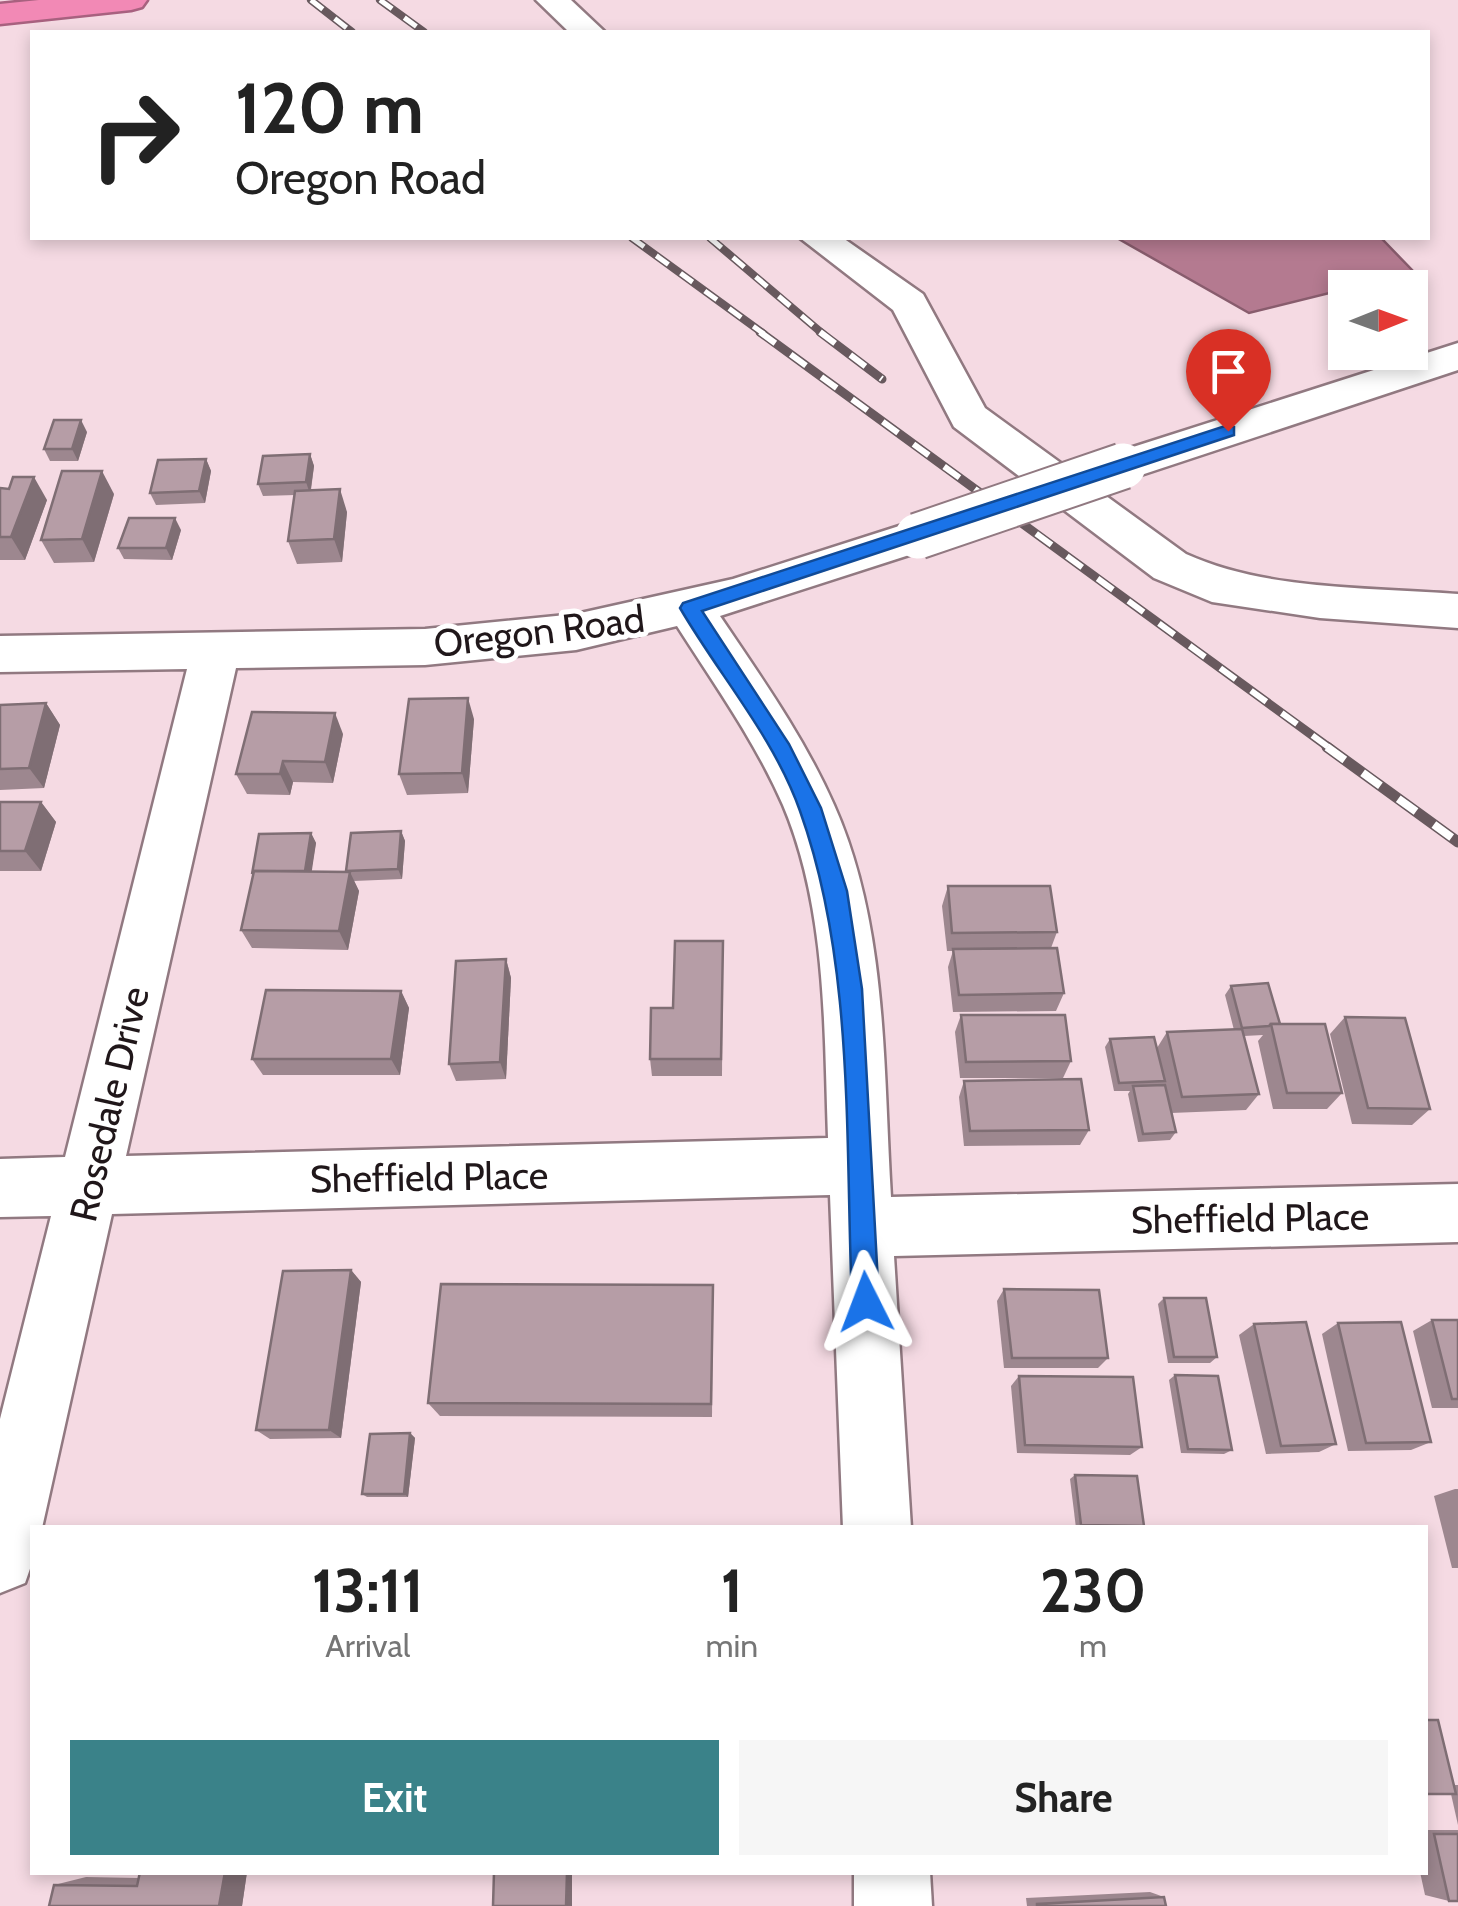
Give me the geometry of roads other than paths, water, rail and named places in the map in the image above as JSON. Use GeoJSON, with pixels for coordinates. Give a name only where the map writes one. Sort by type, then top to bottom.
{"type":"FeatureCollection","features":[{"type":"Feature","properties":{"kind":"highway"},"geometry":{"type":"LineString","coordinates":[[0,14],[131,0]]}},
{"type":"Feature","properties":{"kind":"street"},"geometry":{"type":"LineString","coordinates":[[552,0],[586,30]]}},
{"type":"Feature","properties":{"kind":"street"},"geometry":{"type":"LineString","coordinates":[[822,240],[909,303],[969,418],[1170,566],[1212,585],[1320,601],[1458,610]]}},
{"type":"Feature","properties":{"kind":"street","name":"Oregon Road"},"geometry":{"type":"LineString","coordinates":[[0,654],[425,647],[621,624],[690,608],[918,536],[1458,356]]}},
{"type":"Feature","properties":{"kind":"street"},"geometry":{"type":"LineString","coordinates":[[690,608],[779,744],[810,808],[836,891],[850,989],[877,1525]]}},
{"type":"Feature","properties":{"kind":"street","name":"Rosedale Drive"},"geometry":{"type":"LineString","coordinates":[[0,1558],[216,650]]}},
{"type":"Feature","properties":{"kind":"street","name":"Sheffield Place"},"geometry":{"type":"LineString","coordinates":[[0,1188],[858,1166]]}},
{"type":"Feature","properties":{"kind":"street","name":"Sheffield Place"},"geometry":{"type":"LineString","coordinates":[[862,1226],[1458,1213]]}},
{"type":"Feature","properties":{"kind":"street"},"geometry":{"type":"LineString","coordinates":[[892,1875],[893,1906]]}},
{"type":"Feature","properties":{"kind":"railway"},"geometry":{"type":"LineString","coordinates":[[311,0],[349,30]]}},
{"type":"Feature","properties":{"kind":"railway"},"geometry":{"type":"LineString","coordinates":[[380,0],[421,30]]}},
{"type":"Feature","properties":{"kind":"railway"},"geometry":{"type":"LineString","coordinates":[[635,240],[764,334]]}},
{"type":"Feature","properties":{"kind":"railway"},"geometry":{"type":"LineString","coordinates":[[712,240],[823,334]]}},
{"type":"Feature","properties":{"kind":"railway"},"geometry":{"type":"LineString","coordinates":[[760,332],[1331,749]]}},
{"type":"Feature","properties":{"kind":"railway"},"geometry":{"type":"LineString","coordinates":[[820,332],[882,379]]}},
{"type":"Feature","properties":{"kind":"railway"},"geometry":{"type":"LineString","coordinates":[[1327,747],[1458,842]]}}]}
